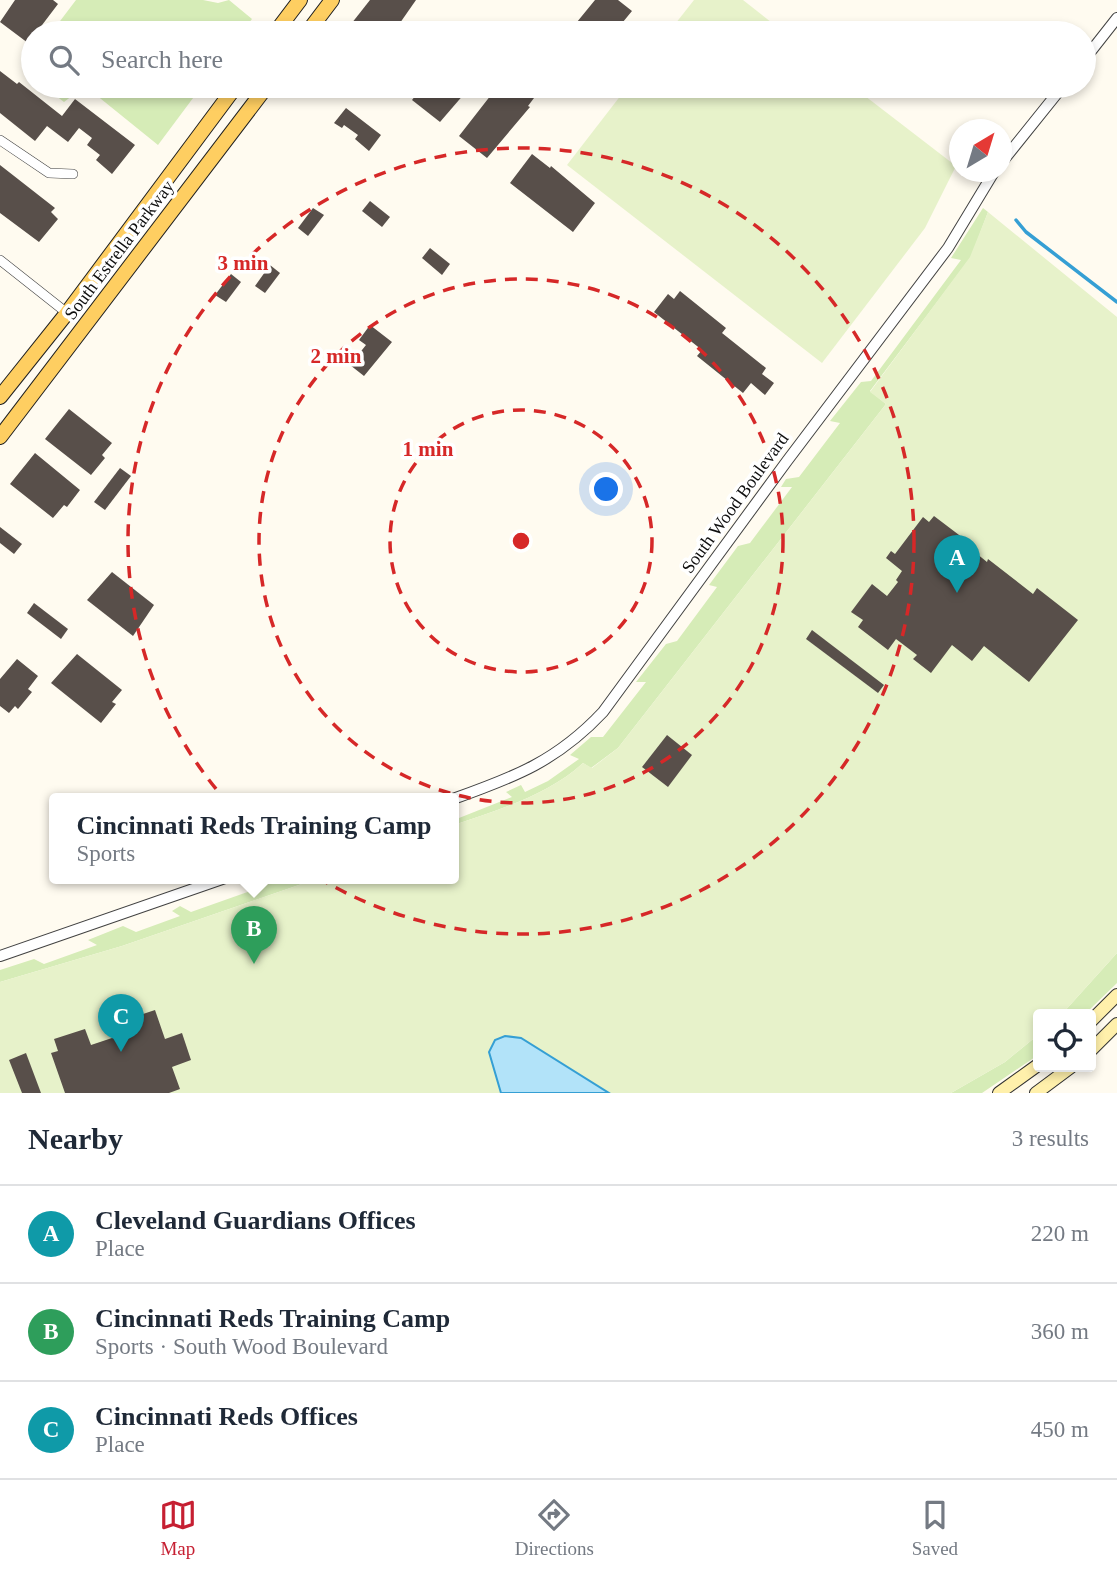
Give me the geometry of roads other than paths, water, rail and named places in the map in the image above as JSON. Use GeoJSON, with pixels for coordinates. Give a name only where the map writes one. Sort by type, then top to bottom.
{"type":"FeatureCollection","features":[{"type":"Feature","properties":{"kind":"main road"},"geometry":{"type":"LineString","coordinates":[[284,21],[300,0]]}},
{"type":"Feature","properties":{"kind":"main road"},"geometry":{"type":"LineString","coordinates":[[316,21],[332,0]]}},
{"type":"Feature","properties":{"kind":"main road","name":"South Estrella Parkway"},"geometry":{"type":"LineString","coordinates":[[0,397],[67,313],[227,98]]}},
{"type":"Feature","properties":{"kind":"main road","name":"South Estrella Parkway"},"geometry":{"type":"LineString","coordinates":[[0,436],[86,327],[258,98]]}},
{"type":"Feature","properties":{"kind":"main road"},"geometry":{"type":"LineString","coordinates":[[67,313],[86,327]]}},
{"type":"Feature","properties":{"kind":"main road"},"geometry":{"type":"LineString","coordinates":[[1096,1016],[1117,995]]}},
{"type":"Feature","properties":{"kind":"main road"},"geometry":{"type":"LineString","coordinates":[[1096,1045],[1117,1024]]}},
{"type":"Feature","properties":{"kind":"main road"},"geometry":{"type":"LineString","coordinates":[[999,1093],[1033,1069]]}},
{"type":"Feature","properties":{"kind":"main road"},"geometry":{"type":"LineString","coordinates":[[1036,1093],[1064,1072]]}},
{"type":"Feature","properties":{"kind":"street"},"geometry":{"type":"LineString","coordinates":[[1096,45],[1117,18]]}},
{"type":"Feature","properties":{"kind":"street"},"geometry":{"type":"LineString","coordinates":[[1012,150],[1053,98]]}},
{"type":"Feature","properties":{"kind":"street"},"geometry":{"type":"LineString","coordinates":[[0,140],[49,173],[73,174]]}},
{"type":"Feature","properties":{"kind":"street","name":"South Wood Boulevard"},"geometry":{"type":"LineString","coordinates":[[459,797],[510,779],[542,763],[570,744],[603,712],[787,461],[948,248],[988,182]]}},
{"type":"Feature","properties":{"kind":"street"},"geometry":{"type":"LineString","coordinates":[[0,261],[67,313]]}},
{"type":"Feature","properties":{"kind":"street"},"geometry":{"type":"LineString","coordinates":[[0,957],[208,884]]}},
{"type":"Feature","properties":{"kind":"water"},"geometry":{"type":"Polygon","coordinates":[[[505,1036],[521,1038],[609,1093],[501,1093],[489,1052],[495,1040],[505,1036]]]}},
{"type":"Feature","properties":{"kind":"waterway"},"geometry":{"type":"LineString","coordinates":[[1016,220],[1026,232],[1117,302]]}},
{"type":"Feature","properties":{"kind":"place","name":"Cleveland Guardians Offices"},"geometry":{"type":"Point","coordinates":[957,593]}},
{"type":"Feature","properties":{"kind":"place","name":"Cincinnati Reds Training Camp"},"geometry":{"type":"Point","coordinates":[254,964]}},
{"type":"Feature","properties":{"kind":"place","name":"Cincinnati Reds Offices"},"geometry":{"type":"Point","coordinates":[121,1052]}}]}
